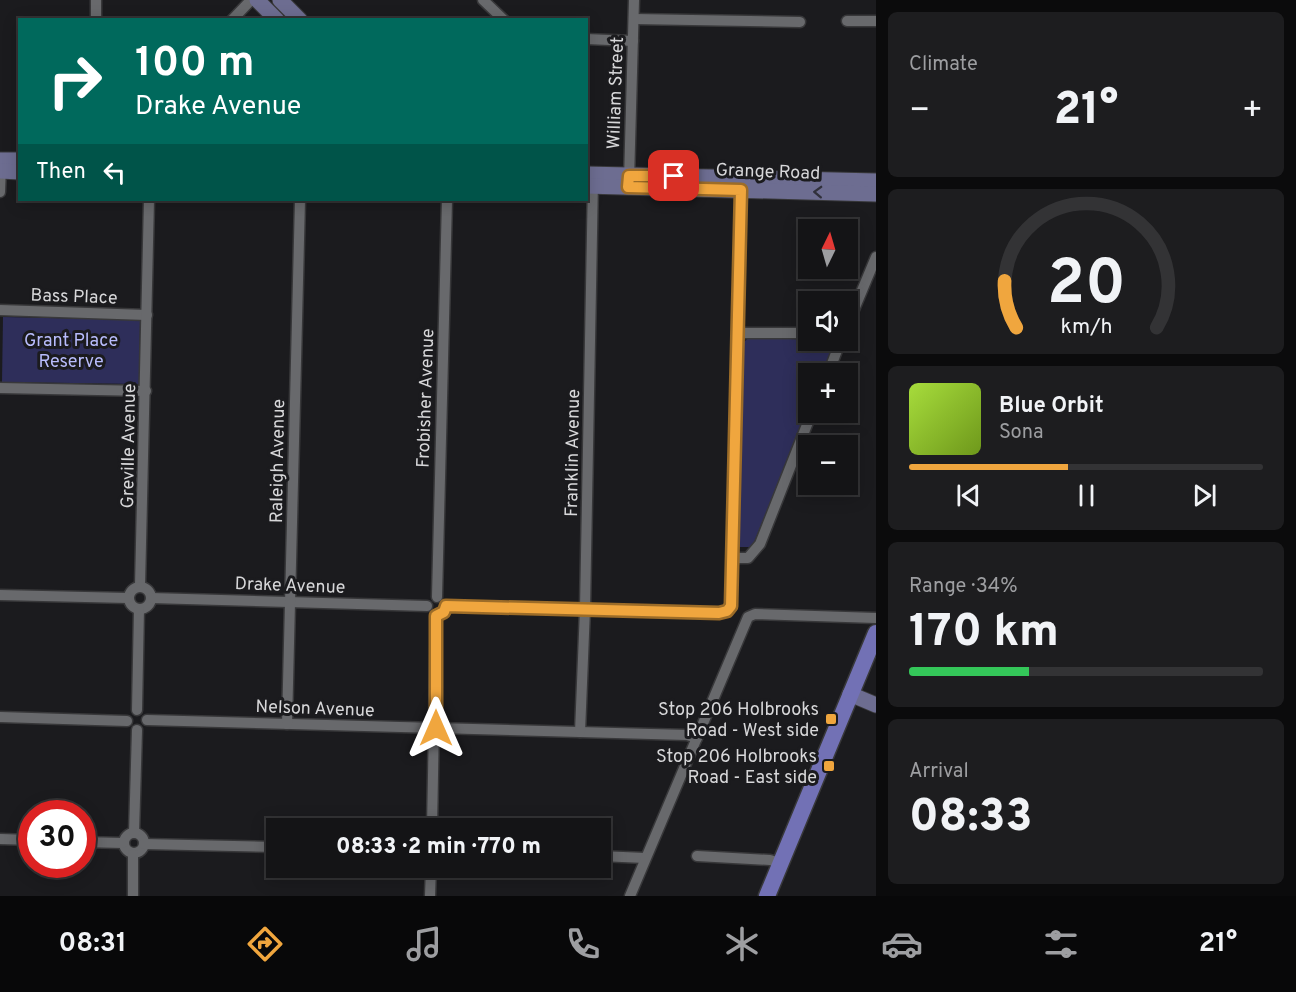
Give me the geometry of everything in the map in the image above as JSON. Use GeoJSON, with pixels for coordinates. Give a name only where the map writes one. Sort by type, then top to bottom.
{"type":"FeatureCollection","features":[{"type":"Feature","properties":{"kind":"main road"},"geometry":{"type":"LineString","coordinates":[[257,0],[275,18]]}},
{"type":"Feature","properties":{"kind":"main road"},"geometry":{"type":"LineString","coordinates":[[280,0],[298,18]]}},
{"type":"Feature","properties":{"kind":"main road"},"geometry":{"type":"LineString","coordinates":[[0,166],[18,161]]}},
{"type":"Feature","properties":{"kind":"main road"},"geometry":{"type":"LineString","coordinates":[[0,166],[18,171]]}},
{"type":"Feature","properties":{"kind":"main road","name":"Grange Road"},"geometry":{"type":"LineString","coordinates":[[590,180],[876,181]]}},
{"type":"Feature","properties":{"kind":"main road","name":"Grange Road"},"geometry":{"type":"LineString","coordinates":[[629,181],[741,190],[876,194]]}},
{"type":"Feature","properties":{"kind":"main road"},"geometry":{"type":"LineString","coordinates":[[767,896],[876,633]]}},
{"type":"Feature","properties":{"kind":"main road"},"geometry":{"type":"LineString","coordinates":[[850,694],[876,705]]}},
{"type":"Feature","properties":{"kind":"street"},"geometry":{"type":"LineString","coordinates":[[96,0],[96,18]]}},
{"type":"Feature","properties":{"kind":"street"},"geometry":{"type":"LineString","coordinates":[[234,18],[251,0]]}},
{"type":"Feature","properties":{"kind":"street"},"geometry":{"type":"LineString","coordinates":[[483,0],[502,18]]}},
{"type":"Feature","properties":{"kind":"street","name":"William Street"},"geometry":{"type":"LineString","coordinates":[[629,181],[634,0]]}},
{"type":"Feature","properties":{"kind":"street"},"geometry":{"type":"LineString","coordinates":[[634,19],[800,22]]}},
{"type":"Feature","properties":{"kind":"street"},"geometry":{"type":"LineString","coordinates":[[847,21],[876,21]]}},
{"type":"Feature","properties":{"kind":"street"},"geometry":{"type":"LineString","coordinates":[[588,39],[633,41]]}},
{"type":"Feature","properties":{"kind":"street"},"geometry":{"type":"LineString","coordinates":[[0,166],[0,192]]}},
{"type":"Feature","properties":{"kind":"street","name":"Franklin Avenue"},"geometry":{"type":"LineString","coordinates":[[580,732],[585,609],[590,180]]}},
{"type":"Feature","properties":{"kind":"street"},"geometry":{"type":"LineString","coordinates":[[446,606],[727,611],[731,606],[741,190]]}},
{"type":"Feature","properties":{"kind":"street","name":"Greville Avenue"},"geometry":{"type":"LineString","coordinates":[[141,586],[149,201]]}},
{"type":"Feature","properties":{"kind":"street","name":"Raleigh Avenue"},"geometry":{"type":"LineString","coordinates":[[287,724],[300,201]]}},
{"type":"Feature","properties":{"kind":"street","name":"Frobisher Avenue"},"geometry":{"type":"LineString","coordinates":[[437,597],[447,201]]}},
{"type":"Feature","properties":{"kind":"street"},"geometry":{"type":"LineString","coordinates":[[858,300],[876,257]]}},
{"type":"Feature","properties":{"kind":"street","name":"Bass Place"},"geometry":{"type":"LineString","coordinates":[[0,310],[147,315]]}},
{"type":"Feature","properties":{"kind":"street"},"geometry":{"type":"LineString","coordinates":[[737,333],[798,333]]}},
{"type":"Feature","properties":{"kind":"street"},"geometry":{"type":"LineString","coordinates":[[0,388],[146,391]]}},
{"type":"Feature","properties":{"kind":"street"},"geometry":{"type":"LineString","coordinates":[[732,558],[748,558],[760,544],[808,423]]}},
{"type":"Feature","properties":{"kind":"street"},"geometry":{"type":"LineString","coordinates":[[141,586],[148,590],[151,598],[148,606],[139,609],[132,607],[128,598],[132,589],[141,586]]}},
{"type":"Feature","properties":{"kind":"street"},"geometry":{"type":"LineString","coordinates":[[0,595],[128,598]]}},
{"type":"Feature","properties":{"kind":"street"},"geometry":{"type":"LineString","coordinates":[[437,597],[444,601],[446,606],[444,612],[436,616],[430,614],[427,606],[429,600],[437,597]]}},
{"type":"Feature","properties":{"kind":"street","name":"Drake Avenue"},"geometry":{"type":"LineString","coordinates":[[151,598],[427,606]]}},
{"type":"Feature","properties":{"kind":"street"},"geometry":{"type":"LineString","coordinates":[[137,710],[139,609]]}},
{"type":"Feature","properties":{"kind":"street"},"geometry":{"type":"LineString","coordinates":[[630,896],[748,617],[755,614],[876,618]]}},
{"type":"Feature","properties":{"kind":"street"},"geometry":{"type":"LineString","coordinates":[[432,818],[436,728],[436,616]]}},
{"type":"Feature","properties":{"kind":"street"},"geometry":{"type":"LineString","coordinates":[[137,710],[145,713],[147,720],[145,727],[136,730],[130,728],[127,720],[130,713],[137,710]]}},
{"type":"Feature","properties":{"kind":"street"},"geometry":{"type":"LineString","coordinates":[[0,717],[127,720]]}},
{"type":"Feature","properties":{"kind":"street","name":"Nelson Avenue"},"geometry":{"type":"LineString","coordinates":[[147,720],[687,735],[697,738]]}},
{"type":"Feature","properties":{"kind":"street"},"geometry":{"type":"LineString","coordinates":[[134,833],[136,730]]}},
{"type":"Feature","properties":{"kind":"street"},"geometry":{"type":"LineString","coordinates":[[134,833],[142,836],[144,844],[141,850],[133,854],[125,849],[123,843],[126,837],[134,833]]}},
{"type":"Feature","properties":{"kind":"street"},"geometry":{"type":"LineString","coordinates":[[0,839],[18,840]]}},
{"type":"Feature","properties":{"kind":"street"},"geometry":{"type":"LineString","coordinates":[[96,842],[123,843]]}},
{"type":"Feature","properties":{"kind":"street"},"geometry":{"type":"LineString","coordinates":[[144,844],[266,847]]}},
{"type":"Feature","properties":{"kind":"street"},"geometry":{"type":"LineString","coordinates":[[133,854],[133,896]]}},
{"type":"Feature","properties":{"kind":"street"},"geometry":{"type":"LineString","coordinates":[[611,856],[645,858]]}},
{"type":"Feature","properties":{"kind":"street"},"geometry":{"type":"LineString","coordinates":[[697,856],[770,860],[780,863]]}},
{"type":"Feature","properties":{"kind":"street"},"geometry":{"type":"LineString","coordinates":[[430,896],[431,878]]}},
{"type":"Feature","properties":{"kind":"green space","name":"Grant Place Reserve"},"geometry":{"type":"Polygon","coordinates":[[[3,317],[140,320],[139,384],[2,382],[3,317]]]}},
{"type":"Feature","properties":{"kind":"green space"},"geometry":{"type":"Polygon","coordinates":[[[750,337],[798,339],[798,351],[834,351],[829,363],[798,363],[798,423],[803,423],[752,547],[737,547],[741,344],[750,337]]]}},
{"type":"Feature","properties":{"kind":"place","name":"Stop 206 Holbrooks Road - West side"},"geometry":{"type":"Point","coordinates":[831,719]}},
{"type":"Feature","properties":{"kind":"place","name":"Stop 206 Holbrooks Road - East side"},"geometry":{"type":"Point","coordinates":[829,766]}},
{"type":"Feature","properties":{"kind":"route"},"geometry":{"type":"LineString","coordinates":[[436,728],[436,616],[440,616],[446,606],[719,613],[727,611],[731,606],[741,190],[628,187],[629,176],[674,176]]}}]}
